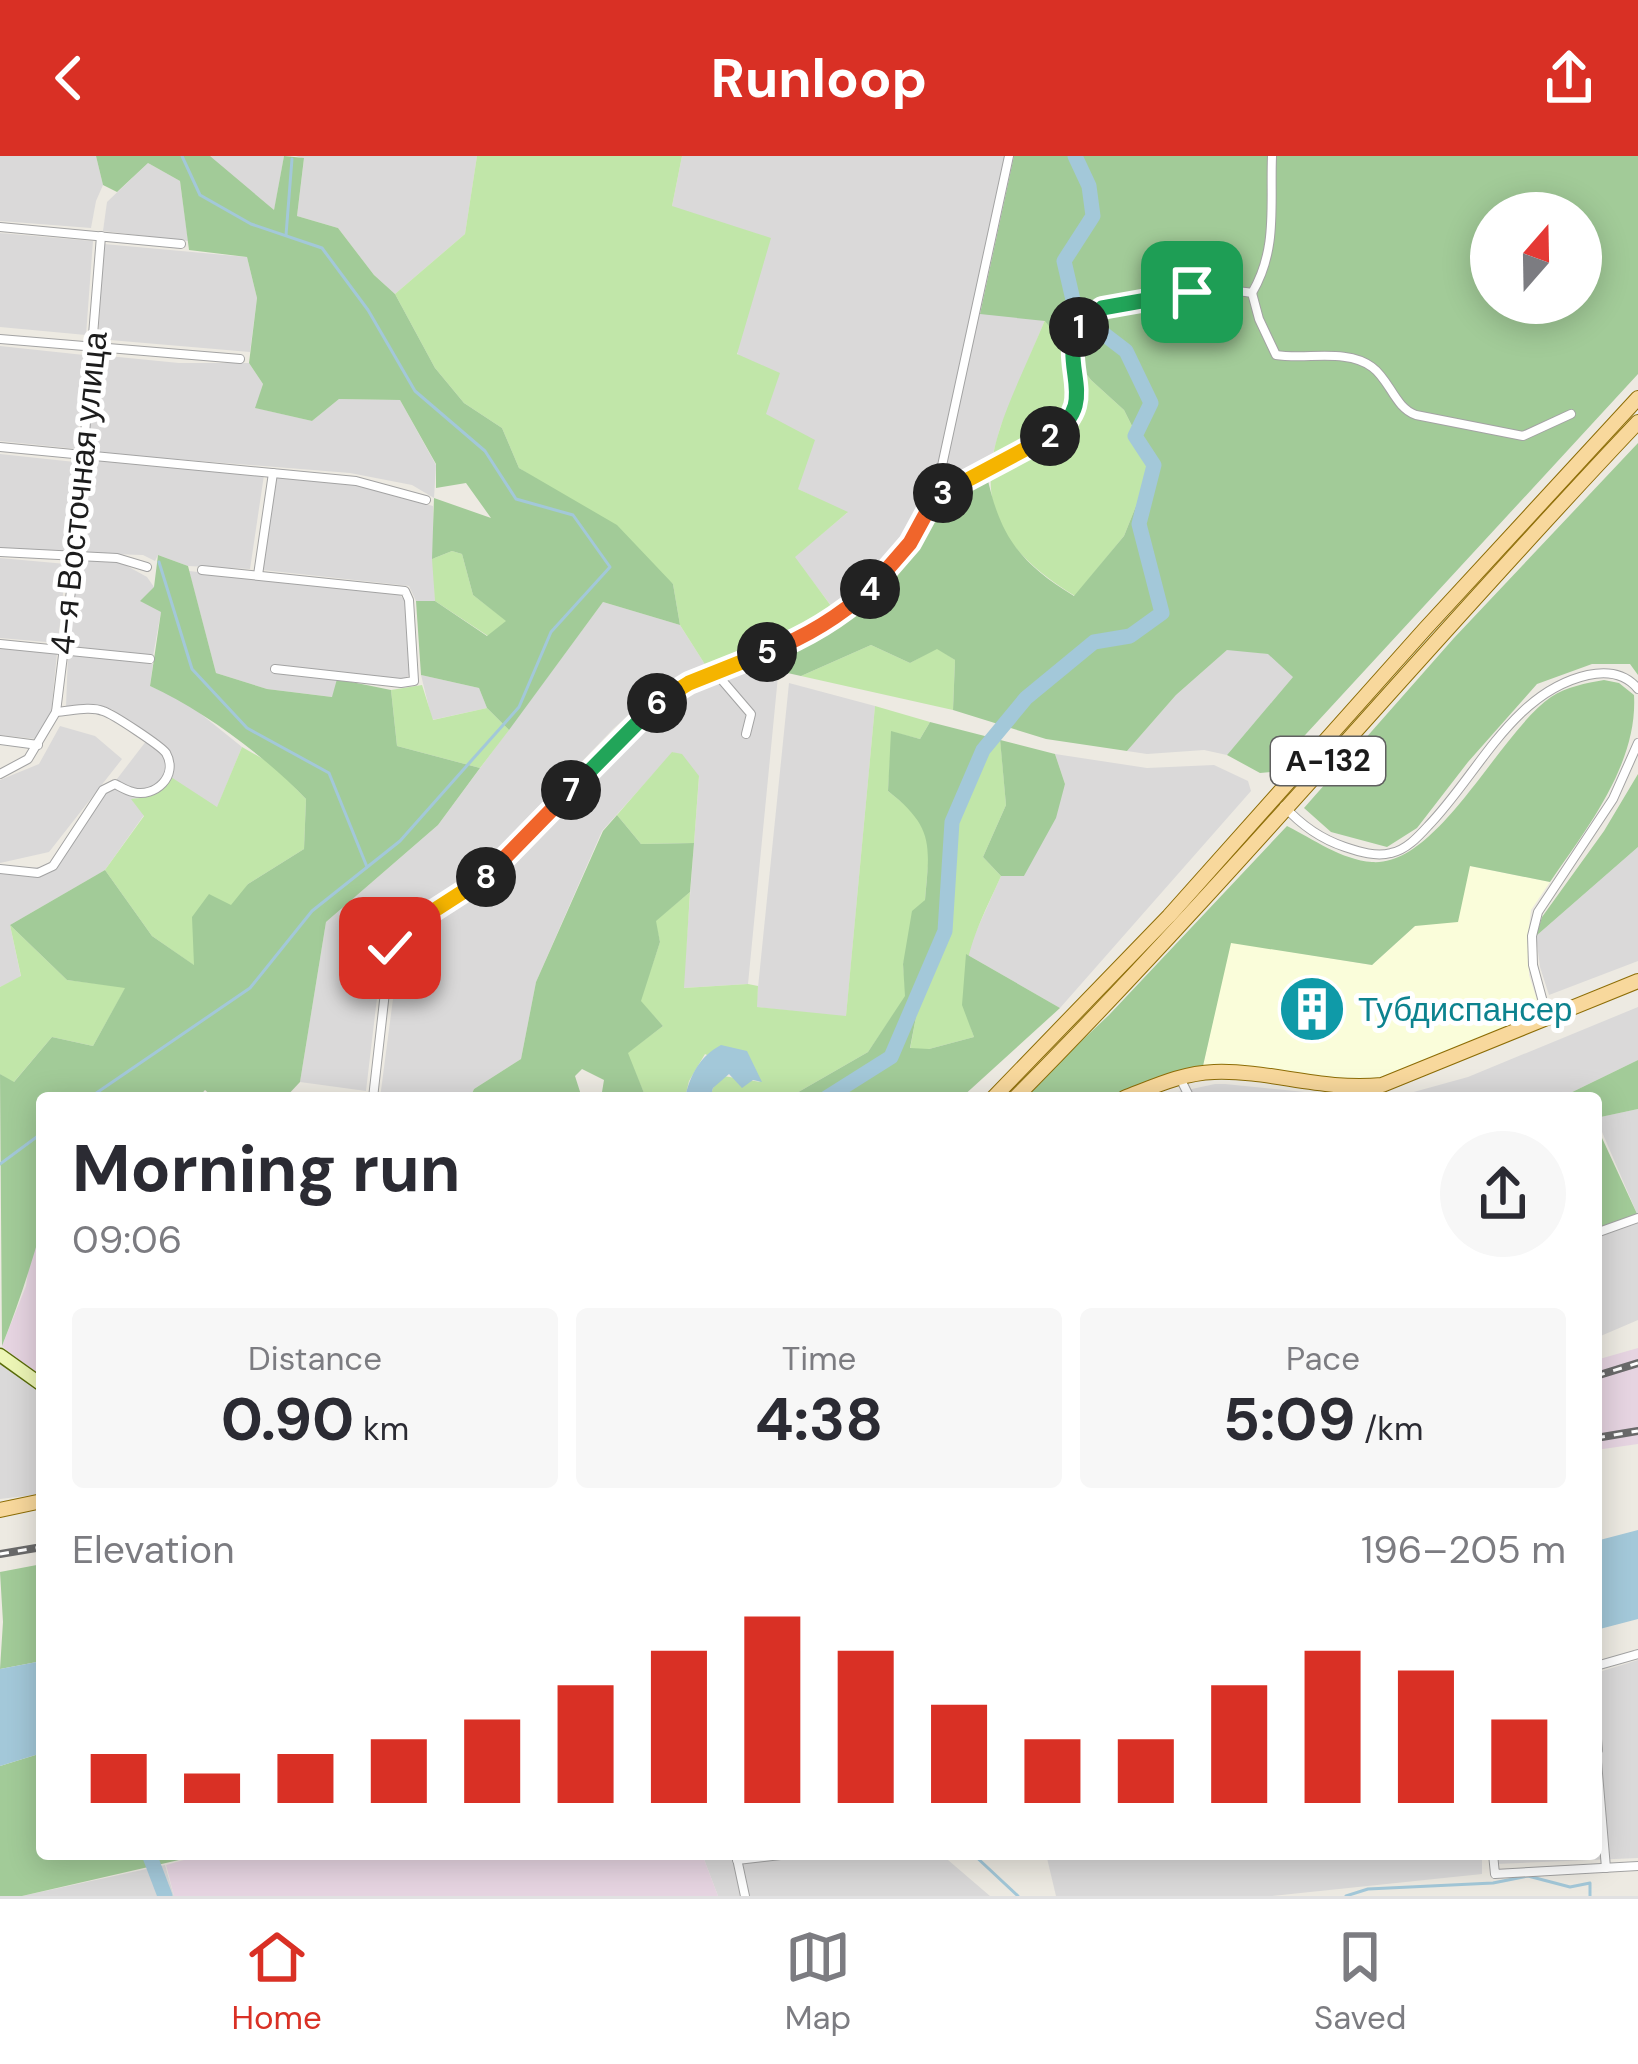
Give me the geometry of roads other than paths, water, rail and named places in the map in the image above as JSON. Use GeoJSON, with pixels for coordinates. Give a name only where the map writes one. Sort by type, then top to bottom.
{"type":"FeatureCollection","features":[{"type":"Feature","properties":{"kind":"main road","name":"А-132"},"geometry":{"type":"LineString","coordinates":[[999,1092],[1169,916],[1638,398]]}},
{"type":"Feature","properties":{"kind":"main road","name":"А-132"},"geometry":{"type":"LineString","coordinates":[[1021,1092],[1180,929],[1638,422]]}},
{"type":"Feature","properties":{"kind":"main road"},"geometry":{"type":"LineString","coordinates":[[1140,1092],[1179,1077],[1236,1072],[1345,1089],[1382,1085],[1638,981]]}},
{"type":"Feature","properties":{"kind":"main road"},"geometry":{"type":"LineString","coordinates":[[0,1510],[36,1502]]}},
{"type":"Feature","properties":{"kind":"street"},"geometry":{"type":"LineString","coordinates":[[374,1092],[393,940],[482,880],[662,698],[801,639],[843,614],[910,543],[935,497],[1009,156]]}},
{"type":"Feature","properties":{"kind":"street"},"geometry":{"type":"LineString","coordinates":[[1272,156],[1272,246],[1264,274],[1252,293],[1276,355],[1365,362],[1376,369],[1406,412],[1523,436],[1571,414]]}},
{"type":"Feature","properties":{"kind":"street"},"geometry":{"type":"LineString","coordinates":[[0,227],[181,244]]}},
{"type":"Feature","properties":{"kind":"street","name":"4-я Восточная улица"},"geometry":{"type":"LineString","coordinates":[[38,745],[56,712],[85,455],[101,236]]}},
{"type":"Feature","properties":{"kind":"street"},"geometry":{"type":"LineString","coordinates":[[935,497],[1055,434],[1070,421],[1078,386],[1073,340],[1093,314],[1148,298],[1192,292],[1252,293]]}},
{"type":"Feature","properties":{"kind":"street"},"geometry":{"type":"LineString","coordinates":[[0,339],[240,359]]}},
{"type":"Feature","properties":{"kind":"street"},"geometry":{"type":"LineString","coordinates":[[0,447],[356,482],[426,500]]}},
{"type":"Feature","properties":{"kind":"street"},"geometry":{"type":"LineString","coordinates":[[258,575],[273,472]]}},
{"type":"Feature","properties":{"kind":"street"},"geometry":{"type":"LineString","coordinates":[[0,552],[116,558],[147,567]]}},
{"type":"Feature","properties":{"kind":"street"},"geometry":{"type":"LineString","coordinates":[[202,570],[404,591],[409,600],[414,681],[275,669]]}},
{"type":"Feature","properties":{"kind":"street"},"geometry":{"type":"LineString","coordinates":[[0,644],[150,659]]}},
{"type":"Feature","properties":{"kind":"street"},"geometry":{"type":"LineString","coordinates":[[716,672],[751,714],[746,734]]}},
{"type":"Feature","properties":{"kind":"street"},"geometry":{"type":"LineString","coordinates":[[1276,796],[1330,842],[1369,854],[1392,854],[1407,847],[1450,804],[1527,706],[1594,674],[1613,673],[1638,689]]}},
{"type":"Feature","properties":{"kind":"street"},"geometry":{"type":"LineString","coordinates":[[0,869],[38,873],[53,866],[103,790],[116,784],[135,794],[164,784],[170,767],[165,752],[100,709],[56,712]]}},
{"type":"Feature","properties":{"kind":"street"},"geometry":{"type":"LineString","coordinates":[[0,740],[38,745],[28,759],[0,774]]}},
{"type":"Feature","properties":{"kind":"street"},"geometry":{"type":"LineString","coordinates":[[1548,1018],[1534,964],[1532,936],[1538,912],[1613,800],[1638,743]]}},
{"type":"Feature","properties":{"kind":"street"},"geometry":{"type":"LineString","coordinates":[[1179,1077],[1187,1092]]}},
{"type":"Feature","properties":{"kind":"street"},"geometry":{"type":"LineString","coordinates":[[1602,1231],[1638,1218]]}},
{"type":"Feature","properties":{"kind":"street"},"geometry":{"type":"LineString","coordinates":[[0,1354],[36,1380]]}},
{"type":"Feature","properties":{"kind":"street"},"geometry":{"type":"LineString","coordinates":[[1602,1664],[1638,1654]]}},
{"type":"Feature","properties":{"kind":"street"},"geometry":{"type":"LineString","coordinates":[[1602,1830],[1606,1868]]}},
{"type":"Feature","properties":{"kind":"street"},"geometry":{"type":"LineString","coordinates":[[738,1860],[746,1896]]}},
{"type":"Feature","properties":{"kind":"street"},"geometry":{"type":"LineString","coordinates":[[1494,1860],[1495,1874],[1638,1866]]}},
{"type":"Feature","properties":{"kind":"water"},"geometry":{"type":"Polygon","coordinates":[[[721,1045],[747,1051],[762,1082],[753,1080],[742,1088],[729,1074],[712,1092],[687,1092],[707,1055],[721,1045]]]}},
{"type":"Feature","properties":{"kind":"water"},"geometry":{"type":"Polygon","coordinates":[[[1638,1530],[1638,1619],[1602,1628],[1602,1539],[1638,1530]]]}},
{"type":"Feature","properties":{"kind":"water"},"geometry":{"type":"Polygon","coordinates":[[[36,1662],[36,1755],[0,1766],[0,1669],[36,1662]]]}},
{"type":"Feature","properties":{"kind":"waterway"},"geometry":{"type":"LineString","coordinates":[[98,1092],[250,988],[312,911],[400,841],[519,707],[551,632],[610,567],[573,515],[516,499],[485,451],[415,391],[368,310],[322,248],[251,224],[200,195],[182,156]]}},
{"type":"Feature","properties":{"kind":"waterway"},"geometry":{"type":"LineString","coordinates":[[836,1092],[891,1057],[945,931],[952,822],[983,750],[1026,698],[1094,642],[1130,636],[1162,613],[1139,524],[1154,465],[1135,436],[1151,403],[1126,351],[1096,328],[1073,300],[1064,261],[1093,216],[1089,186],[1075,156]]}},
{"type":"Feature","properties":{"kind":"waterway"},"geometry":{"type":"LineString","coordinates":[[286,235],[292,159]]}},
{"type":"Feature","properties":{"kind":"waterway"},"geometry":{"type":"LineString","coordinates":[[159,562],[192,669],[247,728],[329,773],[367,867]]}},
{"type":"Feature","properties":{"kind":"waterway"},"geometry":{"type":"LineString","coordinates":[[0,1164],[36,1137]]}},
{"type":"Feature","properties":{"kind":"waterway"},"geometry":{"type":"LineString","coordinates":[[151,1860],[165,1896]]}},
{"type":"Feature","properties":{"kind":"waterway"},"geometry":{"type":"LineString","coordinates":[[979,1860],[1018,1896]]}},
{"type":"Feature","properties":{"kind":"waterway"},"geometry":{"type":"LineString","coordinates":[[1346,1896],[1368,1889],[1493,1883],[1528,1876],[1570,1887],[1590,1883],[1590,1896]]}},
{"type":"Feature","properties":{"kind":"railway"},"geometry":{"type":"LineString","coordinates":[[1602,1374],[1638,1363]]}},
{"type":"Feature","properties":{"kind":"railway"},"geometry":{"type":"LineString","coordinates":[[1602,1437],[1638,1431]]}},
{"type":"Feature","properties":{"kind":"railway"},"geometry":{"type":"LineString","coordinates":[[0,1554],[36,1548]]}},
{"type":"Feature","properties":{"kind":"place","name":"Тубдиспансер"},"geometry":{"type":"Point","coordinates":[1312,1009]}}]}
